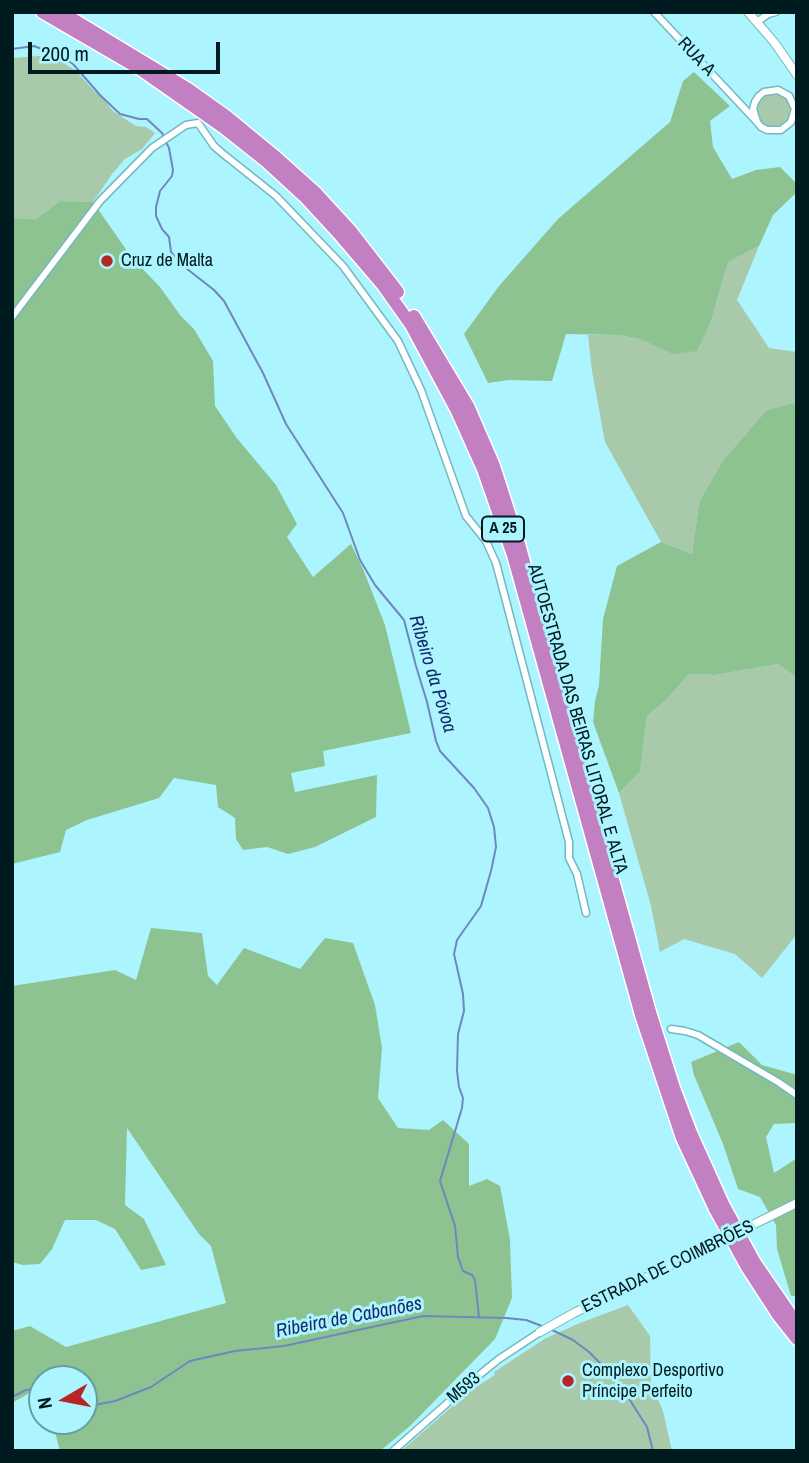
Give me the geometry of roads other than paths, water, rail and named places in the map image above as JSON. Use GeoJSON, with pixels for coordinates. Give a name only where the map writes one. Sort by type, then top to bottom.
{"type":"FeatureCollection","features":[{"type":"Feature","properties":{"kind":"highway","name":"AUTOESTRADA DAS BEIRAS LITORAL E ALTA"},"geometry":{"type":"LineString","coordinates":[[42,12],[150,76],[223,127],[267,162],[340,235],[382,284],[411,325],[457,411],[483,469],[513,555],[645,1028],[682,1138],[778,1315],[797,1339]]}},
{"type":"Feature","properties":{"kind":"highway","name":"AUTOESTRADA DAS BEIRAS LITORAL E ALTA"},"geometry":{"type":"LineString","coordinates":[[61,12],[188,89],[226,116],[316,193],[388,277],[468,405],[494,466],[519,544],[654,1025],[674,1088],[719,1207]]}},
{"type":"Feature","properties":{"kind":"highway","name":"AUTOESTRADA DAS BEIRAS LITORAL E ALTA"},"geometry":{"type":"LineString","coordinates":[[751,1265],[797,1324]]}},
{"type":"Feature","properties":{"kind":"street","name":"RUA A"},"geometry":{"type":"LineString","coordinates":[[654,12],[757,122]]}},
{"type":"Feature","properties":{"kind":"street"},"geometry":{"type":"LineString","coordinates":[[748,12],[797,75]]}},
{"type":"Feature","properties":{"kind":"street"},"geometry":{"type":"LineString","coordinates":[[757,22],[776,12]]}},
{"type":"Feature","properties":{"kind":"street"},"geometry":{"type":"LineString","coordinates":[[778,90],[789,96],[795,109],[791,122],[781,130],[767,130],[757,122],[753,108],[759,96],[764,92],[778,90]]}},
{"type":"Feature","properties":{"kind":"street"},"geometry":{"type":"LineString","coordinates":[[738,102],[755,102]]}},
{"type":"Feature","properties":{"kind":"street"},"geometry":{"type":"LineString","coordinates":[[12,317],[92,210],[131,168],[162,141],[186,125],[198,123],[214,146],[276,195],[343,266],[398,341],[422,390],[466,516],[486,541],[496,563],[569,842],[569,858],[577,874],[586,913]]}},
{"type":"Feature","properties":{"kind":"street"},"geometry":{"type":"LineString","coordinates":[[671,1029],[698,1035],[797,1095]]}},
{"type":"Feature","properties":{"kind":"street","name":"ESTRADA DE COIMBRÕES"},"geometry":{"type":"LineString","coordinates":[[540,1332],[797,1203]]}},
{"type":"Feature","properties":{"kind":"street","name":"M593"},"geometry":{"type":"LineString","coordinates":[[393,1451],[478,1376],[540,1332]]}},
{"type":"Feature","properties":{"kind":"waterway","name":"Ribeiro da Póvoa"},"geometry":{"type":"LineString","coordinates":[[12,49],[34,46],[62,57],[73,64],[120,114],[147,119],[162,133],[169,148],[173,170],[172,176],[160,191],[156,216],[169,237],[171,252],[224,301],[263,373],[286,424],[343,513],[360,560],[375,585],[404,620],[440,751],[474,788],[488,808],[496,847],[491,871],[481,906],[457,940],[454,954],[463,994],[464,1011],[458,1034],[457,1071],[463,1098],[440,1181],[455,1226],[458,1257],[463,1271],[472,1275],[475,1280],[479,1317]]}},
{"type":"Feature","properties":{"kind":"waterway","name":"Ribeira de Cabanões"},"geometry":{"type":"LineString","coordinates":[[98,1404],[115,1401],[151,1387],[190,1361],[235,1351],[284,1346],[423,1316],[506,1318],[526,1320],[542,1326]]}},
{"type":"Feature","properties":{"kind":"waterway","name":"Ribeira de Cabanões"},"geometry":{"type":"LineString","coordinates":[[550,1329],[573,1340],[605,1368],[647,1427],[653,1451]]}},
{"type":"Feature","properties":{"kind":"waterway","name":"Ribeira de Cabanões"},"geometry":{"type":"LineString","coordinates":[[12,1397],[28,1390]]}},
{"type":"Feature","properties":{"kind":"place","name":"Cruz de Malta"},"geometry":{"type":"Point","coordinates":[107,261]}},
{"type":"Feature","properties":{"kind":"place","name":"Complexo Desportivo Príncipe Perfeito"},"geometry":{"type":"Point","coordinates":[568,1381]}}]}
